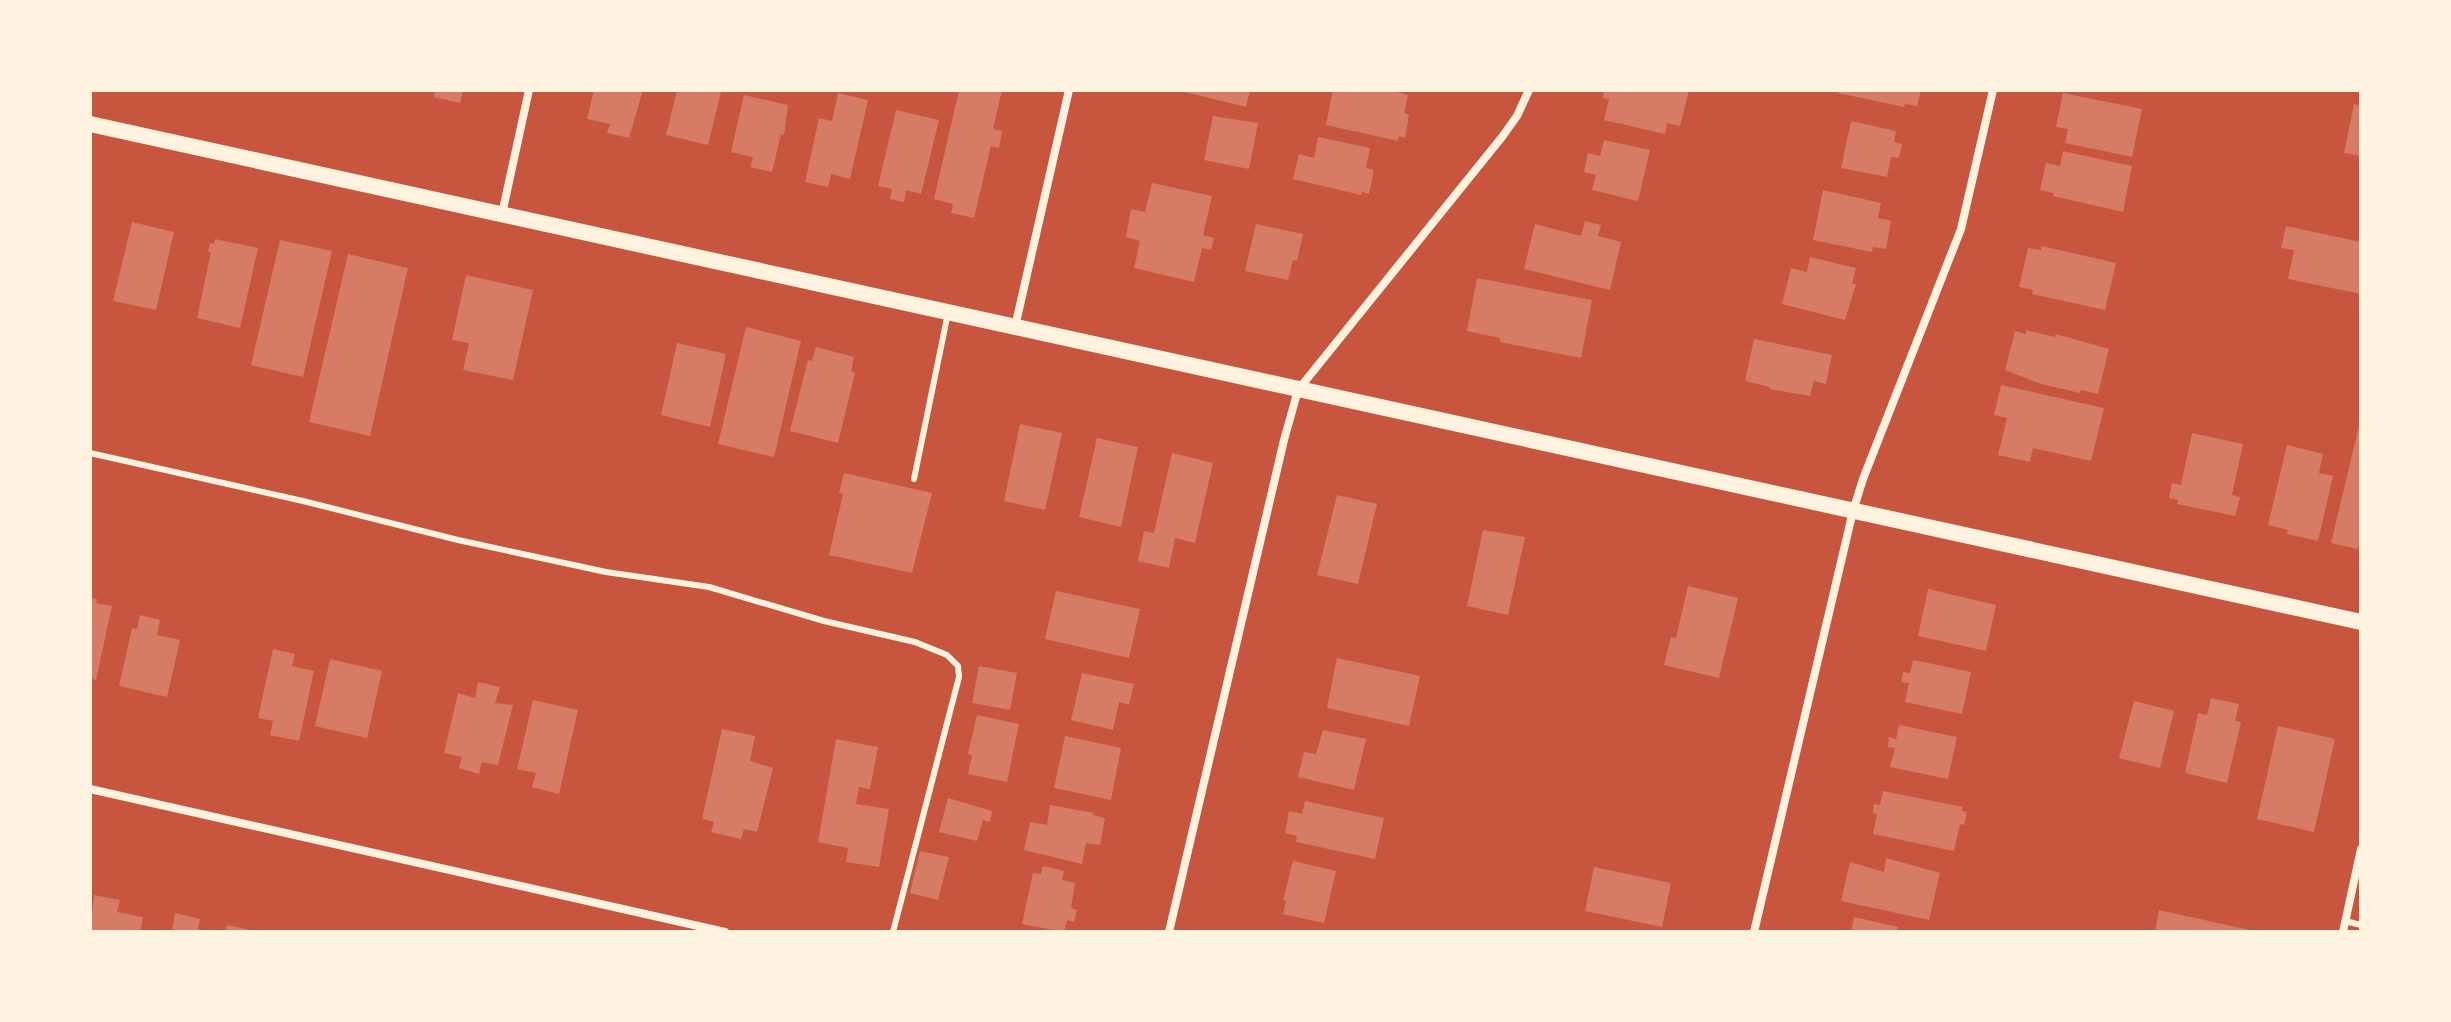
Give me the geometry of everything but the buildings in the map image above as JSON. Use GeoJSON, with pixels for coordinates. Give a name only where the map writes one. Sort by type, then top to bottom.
{"type":"FeatureCollection","features":[{"type":"Feature","properties":{"kind":"main road"},"geometry":{"type":"LineString","coordinates":[[90,124],[2361,622]]}},
{"type":"Feature","properties":{"kind":"street"},"geometry":{"type":"LineString","coordinates":[[502,215],[529,90]]}},
{"type":"Feature","properties":{"kind":"street"},"geometry":{"type":"LineString","coordinates":[[1015,327],[1069,90]]}},
{"type":"Feature","properties":{"kind":"street"},"geometry":{"type":"LineString","coordinates":[[1169,932],[1298,390],[1502,137],[1517,116],[1529,90]]}},
{"type":"Feature","properties":{"kind":"street"},"geometry":{"type":"LineString","coordinates":[[1754,932],[1853,511],[1961,229],[1993,90]]}},
{"type":"Feature","properties":{"kind":"street"},"geometry":{"type":"LineString","coordinates":[[90,789],[725,932]]}},
{"type":"Feature","properties":{"kind":"street"},"geometry":{"type":"LineString","coordinates":[[2343,932],[2361,849]]}},
{"type":"Feature","properties":{"kind":"lane"},"geometry":{"type":"LineString","coordinates":[[914,479],[948,313]]}},
{"type":"Feature","properties":{"kind":"lane"},"geometry":{"type":"LineString","coordinates":[[90,453],[318,504],[458,540],[606,572],[709,587],[824,621],[915,642],[947,655],[958,666],[959,677],[893,932]]}},
{"type":"Feature","properties":{"kind":"lane"},"geometry":{"type":"LineString","coordinates":[[2345,921],[2361,925]]}}]}
